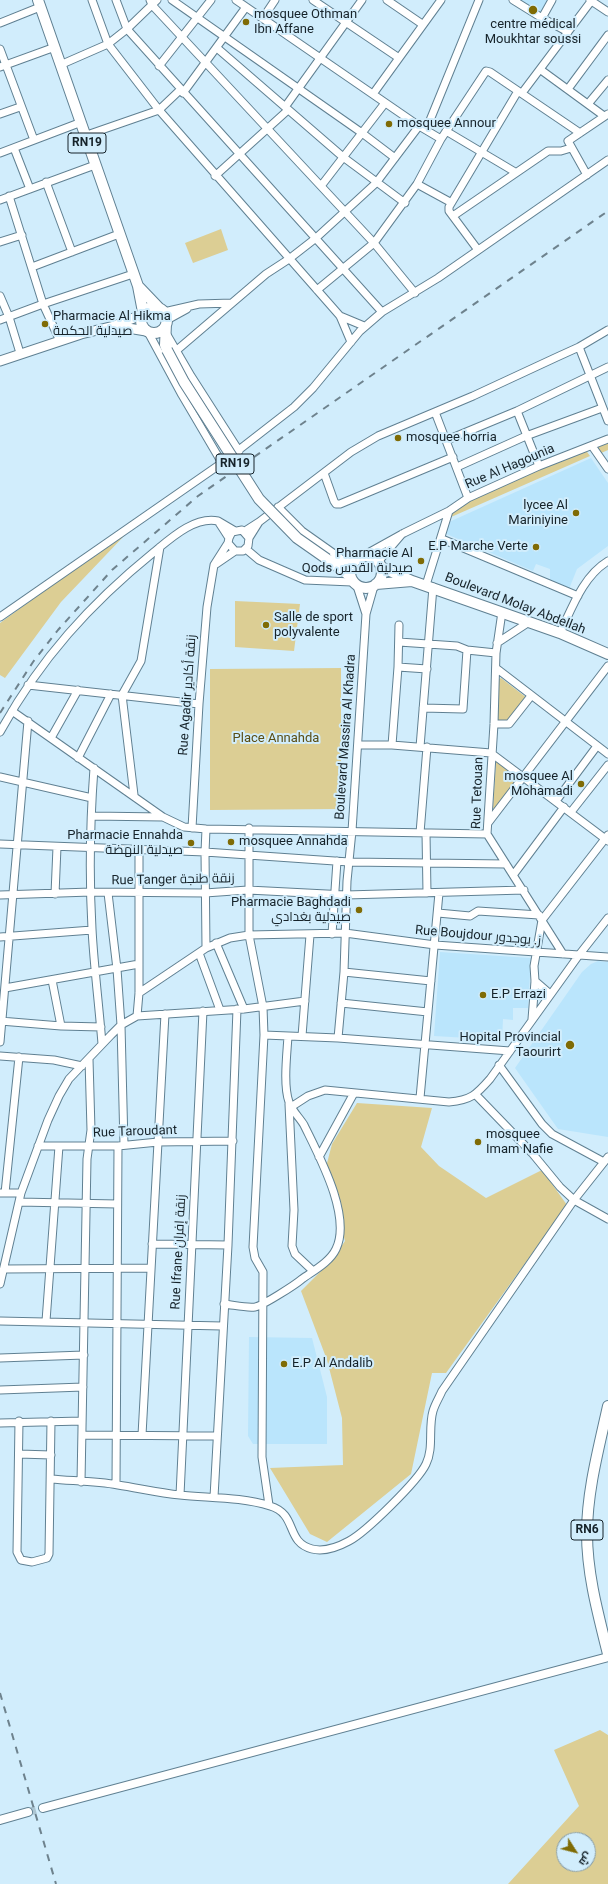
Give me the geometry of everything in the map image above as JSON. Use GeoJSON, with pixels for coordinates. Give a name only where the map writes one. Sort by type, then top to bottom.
{"type":"FeatureCollection","features":[{"type":"Feature","properties":{"kind":"main road","name":"RN19"},"geometry":{"type":"LineString","coordinates":[[39,4],[84,136],[138,286],[142,314],[141,324],[170,348],[191,394],[258,499],[296,538],[329,560],[353,581]]}},
{"type":"Feature","properties":{"kind":"main road","name":"RN19"},"geometry":{"type":"LineString","coordinates":[[138,286],[165,320]]}},
{"type":"Feature","properties":{"kind":"main road"},"geometry":{"type":"LineString","coordinates":[[0,361],[60,340],[114,326],[142,314],[151,307],[165,320],[170,348]]}},
{"type":"Feature","properties":{"kind":"main road"},"geometry":{"type":"LineString","coordinates":[[114,326],[149,332],[161,331],[165,320]]}},
{"type":"Feature","properties":{"kind":"main road"},"geometry":{"type":"LineString","coordinates":[[329,560],[370,557],[379,564],[381,578],[375,585],[365,588],[353,581],[351,565],[357,559]]}},
{"type":"Feature","properties":{"kind":"main road","name":"Boulevard Molay Abdellah"},"geometry":{"type":"LineString","coordinates":[[379,564],[412,581],[430,586],[560,633],[608,654]]}},
{"type":"Feature","properties":{"kind":"main road","name":"Boulevard Molay Abdellah"},"geometry":{"type":"LineString","coordinates":[[375,585],[412,581]]}},
{"type":"Feature","properties":{"kind":"main road","name":"RN6"},"geometry":{"type":"LineString","coordinates":[[608,1406],[593,1479],[587,1532],[592,1583],[605,1634],[608,1654]]}},
{"type":"Feature","properties":{"kind":"street"},"geometry":{"type":"LineString","coordinates":[[92,0],[108,44],[159,110],[214,176],[340,316],[351,342]]}},
{"type":"Feature","properties":{"kind":"street"},"geometry":{"type":"LineString","coordinates":[[116,0],[127,29],[344,268],[382,312]]}},
{"type":"Feature","properties":{"kind":"street"},"geometry":{"type":"LineString","coordinates":[[172,0],[299,88],[395,158]]}},
{"type":"Feature","properties":{"kind":"street"},"geometry":{"type":"LineString","coordinates":[[159,66],[211,0]]}},
{"type":"Feature","properties":{"kind":"street"},"geometry":{"type":"LineString","coordinates":[[236,0],[385,103],[441,139]]}},
{"type":"Feature","properties":{"kind":"street"},"geometry":{"type":"LineString","coordinates":[[262,18],[275,0]]}},
{"type":"Feature","properties":{"kind":"street"},"geometry":{"type":"LineString","coordinates":[[313,0],[399,58]]}},
{"type":"Feature","properties":{"kind":"street"},"geometry":{"type":"LineString","coordinates":[[214,176],[268,129],[286,109],[299,88],[362,0]]}},
{"type":"Feature","properties":{"kind":"street"},"geometry":{"type":"LineString","coordinates":[[387,0],[422,24]]}},
{"type":"Feature","properties":{"kind":"street"},"geometry":{"type":"LineString","coordinates":[[373,94],[422,24],[441,0]]}},
{"type":"Feature","properties":{"kind":"street"},"geometry":{"type":"LineString","coordinates":[[239,451],[195,383],[170,348],[232,303],[266,274],[289,259],[316,238],[376,183],[395,158],[422,128],[479,0]]}},
{"type":"Feature","properties":{"kind":"street"},"geometry":{"type":"LineString","coordinates":[[513,0],[568,32]]}},
{"type":"Feature","properties":{"kind":"street"},"geometry":{"type":"LineString","coordinates":[[542,18],[552,0]]}},
{"type":"Feature","properties":{"kind":"street"},"geometry":{"type":"LineString","coordinates":[[478,250],[452,216],[448,209],[450,202],[520,92],[541,70],[591,0],[608,12]]}},
{"type":"Feature","properties":{"kind":"street"},"geometry":{"type":"LineString","coordinates":[[60,65],[108,44],[127,29],[153,2],[182,37],[374,243],[416,293]]}},
{"type":"Feature","properties":{"kind":"street"},"geometry":{"type":"LineString","coordinates":[[0,23],[39,4]]}},
{"type":"Feature","properties":{"kind":"street"},"geometry":{"type":"LineString","coordinates":[[84,136],[159,110],[182,91],[217,48],[224,36],[246,7]]}},
{"type":"Feature","properties":{"kind":"street"},"geometry":{"type":"LineString","coordinates":[[568,89],[608,35]]}},
{"type":"Feature","properties":{"kind":"street"},"geometry":{"type":"LineString","coordinates":[[0,48],[3,66],[34,140]]}},
{"type":"Feature","properties":{"kind":"street"},"geometry":{"type":"LineString","coordinates":[[3,66],[55,48]]}},
{"type":"Feature","properties":{"kind":"street"},"geometry":{"type":"LineString","coordinates":[[217,48],[343,158],[405,203]]}},
{"type":"Feature","properties":{"kind":"street"},"geometry":{"type":"LineString","coordinates":[[541,70],[588,104],[606,115],[568,141],[587,175]]}},
{"type":"Feature","properties":{"kind":"street"},"geometry":{"type":"LineString","coordinates":[[317,290],[374,243],[405,203],[441,139],[486,71],[580,133]]}},
{"type":"Feature","properties":{"kind":"street"},"geometry":{"type":"LineString","coordinates":[[588,104],[608,80]]}},
{"type":"Feature","properties":{"kind":"street"},"geometry":{"type":"LineString","coordinates":[[321,186],[385,103]]}},
{"type":"Feature","properties":{"kind":"street"},"geometry":{"type":"LineString","coordinates":[[0,114],[20,107]]}},
{"type":"Feature","properties":{"kind":"street"},"geometry":{"type":"LineString","coordinates":[[0,153],[80,123]]}},
{"type":"Feature","properties":{"kind":"street"},"geometry":{"type":"LineString","coordinates":[[446,131],[515,172]]}},
{"type":"Feature","properties":{"kind":"street"},"geometry":{"type":"LineString","coordinates":[[14,148],[30,189]]}},
{"type":"Feature","properties":{"kind":"street"},"geometry":{"type":"LineString","coordinates":[[452,216],[548,151],[561,151],[571,148]]}},
{"type":"Feature","properties":{"kind":"street"},"geometry":{"type":"LineString","coordinates":[[0,617],[239,451],[305,397],[364,326],[382,312],[416,293],[608,160]]}},
{"type":"Feature","properties":{"kind":"street"},"geometry":{"type":"LineString","coordinates":[[0,200],[95,165]]}},
{"type":"Feature","properties":{"kind":"street"},"geometry":{"type":"LineString","coordinates":[[46,182],[72,252]]}},
{"type":"Feature","properties":{"kind":"street"},"geometry":{"type":"LineString","coordinates":[[417,184],[450,202]]}},
{"type":"Feature","properties":{"kind":"street"},"geometry":{"type":"LineString","coordinates":[[9,196],[43,304],[60,340]]}},
{"type":"Feature","properties":{"kind":"street"},"geometry":{"type":"LineString","coordinates":[[32,267],[120,234]]}},
{"type":"Feature","properties":{"kind":"street"},"geometry":{"type":"LineString","coordinates":[[0,242],[22,235]]}},
{"type":"Feature","properties":{"kind":"street"},"geometry":{"type":"LineString","coordinates":[[0,320],[133,274]]}},
{"type":"Feature","properties":{"kind":"street"},"geometry":{"type":"LineString","coordinates":[[0,296],[9,317],[20,353]]}},
{"type":"Feature","properties":{"kind":"street"},"geometry":{"type":"LineString","coordinates":[[165,320],[199,304],[232,303]]}},
{"type":"Feature","properties":{"kind":"street"},"geometry":{"type":"LineString","coordinates":[[340,316],[364,326]]}},
{"type":"Feature","properties":{"kind":"street"},"geometry":{"type":"LineString","coordinates":[[149,332],[182,395],[222,464]]}},
{"type":"Feature","properties":{"kind":"street"},"geometry":{"type":"LineString","coordinates":[[247,534],[278,507],[351,452],[378,436],[436,412],[579,347],[607,332]]}},
{"type":"Feature","properties":{"kind":"street"},"geometry":{"type":"LineString","coordinates":[[579,347],[589,376],[608,421]]}},
{"type":"Feature","properties":{"kind":"street"},"geometry":{"type":"LineString","coordinates":[[447,440],[517,411],[608,367]]}},
{"type":"Feature","properties":{"kind":"street"},"geometry":{"type":"LineString","coordinates":[[457,467],[526,436],[602,408]]}},
{"type":"Feature","properties":{"kind":"street"},"geometry":{"type":"LineString","coordinates":[[517,411],[539,466]]}},
{"type":"Feature","properties":{"kind":"street"},"geometry":{"type":"LineString","coordinates":[[436,412],[468,498]]}},
{"type":"Feature","properties":{"kind":"street","name":"Rue Al Hagounia"},"geometry":{"type":"LineString","coordinates":[[357,559],[404,533],[449,511],[468,498],[539,466],[608,439]]}},
{"type":"Feature","properties":{"kind":"street"},"geometry":{"type":"LineString","coordinates":[[592,446],[608,469]]}},
{"type":"Feature","properties":{"kind":"street"},"geometry":{"type":"LineString","coordinates":[[324,473],[334,501],[336,504],[340,504],[453,457]]}},
{"type":"Feature","properties":{"kind":"street"},"geometry":{"type":"LineString","coordinates":[[278,507],[299,528],[343,560]]}},
{"type":"Feature","properties":{"kind":"street"},"geometry":{"type":"LineString","coordinates":[[427,893],[427,863],[423,833],[423,708],[428,644],[430,586],[449,511]]}},
{"type":"Feature","properties":{"kind":"street"},"geometry":{"type":"LineString","coordinates":[[0,732],[28,685],[62,640],[98,600],[160,547],[183,530],[196,524],[211,520],[218,521],[235,531],[247,534]]}},
{"type":"Feature","properties":{"kind":"street"},"geometry":{"type":"LineString","coordinates":[[218,521],[235,551]]}},
{"type":"Feature","properties":{"kind":"street"},"geometry":{"type":"LineString","coordinates":[[214,565],[228,540],[235,531]]}},
{"type":"Feature","properties":{"kind":"street"},"geometry":{"type":"LineString","coordinates":[[379,564],[404,533]]}},
{"type":"Feature","properties":{"kind":"street"},"geometry":{"type":"LineString","coordinates":[[214,565],[235,551],[246,549],[249,544],[247,534]]}},
{"type":"Feature","properties":{"kind":"street"},"geometry":{"type":"LineString","coordinates":[[442,538],[578,596]]}},
{"type":"Feature","properties":{"kind":"street"},"geometry":{"type":"LineString","coordinates":[[134,795],[122,695],[141,661],[160,547]]}},
{"type":"Feature","properties":{"kind":"street"},"geometry":{"type":"LineString","coordinates":[[246,549],[259,560],[305,580],[353,581],[366,614]]}},
{"type":"Feature","properties":{"kind":"street"},"geometry":{"type":"LineString","coordinates":[[560,633],[578,596],[590,578],[608,561]]}},
{"type":"Feature","properties":{"kind":"street","name":"Rue Agadir زنقة أكادير"},"geometry":{"type":"LineString","coordinates":[[192,828],[199,704],[207,607],[214,565]]}},
{"type":"Feature","properties":{"kind":"street"},"geometry":{"type":"LineString","coordinates":[[366,614],[375,585]]}},
{"type":"Feature","properties":{"kind":"street","name":"Rue Tetouan"},"geometry":{"type":"LineString","coordinates":[[502,612],[496,653],[494,724],[487,834],[514,874],[563,954]]}},
{"type":"Feature","properties":{"kind":"street","name":"Boulevard Massira Al Khadra"},"geometry":{"type":"LineString","coordinates":[[338,1038],[344,972],[346,895],[352,831],[366,614]]}},
{"type":"Feature","properties":{"kind":"street"},"geometry":{"type":"LineString","coordinates":[[497,643],[529,622]]}},
{"type":"Feature","properties":{"kind":"street"},"geometry":{"type":"LineString","coordinates":[[392,745],[400,625]]}},
{"type":"Feature","properties":{"kind":"street"},"geometry":{"type":"LineString","coordinates":[[399,642],[457,646],[467,650],[496,653]]}},
{"type":"Feature","properties":{"kind":"street"},"geometry":{"type":"LineString","coordinates":[[423,708],[463,709],[467,650]]}},
{"type":"Feature","properties":{"kind":"street"},"geometry":{"type":"LineString","coordinates":[[488,824],[608,666]]}},
{"type":"Feature","properties":{"kind":"street"},"geometry":{"type":"LineString","coordinates":[[398,667],[426,669]]}},
{"type":"Feature","properties":{"kind":"street"},"geometry":{"type":"LineString","coordinates":[[496,668],[608,754]]}},
{"type":"Feature","properties":{"kind":"street"},"geometry":{"type":"LineString","coordinates":[[28,685],[199,704]]}},
{"type":"Feature","properties":{"kind":"street"},"geometry":{"type":"LineString","coordinates":[[51,738],[78,690]]}},
{"type":"Feature","properties":{"kind":"street"},"geometry":{"type":"LineString","coordinates":[[78,758],[111,694]]}},
{"type":"Feature","properties":{"kind":"street"},"geometry":{"type":"LineString","coordinates":[[494,724],[509,724],[531,696]]}},
{"type":"Feature","properties":{"kind":"street"},"geometry":{"type":"LineString","coordinates":[[12,711],[78,758],[134,795],[163,817],[174,823],[192,828],[487,834]]}},
{"type":"Feature","properties":{"kind":"street"},"geometry":{"type":"LineString","coordinates":[[0,1042],[28,721]]}},
{"type":"Feature","properties":{"kind":"street"},"geometry":{"type":"LineString","coordinates":[[358,745],[392,745],[491,753],[607,838],[540,918],[534,973],[535,982],[532,1019]]}},
{"type":"Feature","properties":{"kind":"street"},"geometry":{"type":"LineString","coordinates":[[556,801],[597,746]]}},
{"type":"Feature","properties":{"kind":"street"},"geometry":{"type":"LineString","coordinates":[[571,812],[608,766]]}},
{"type":"Feature","properties":{"kind":"street"},"geometry":{"type":"LineString","coordinates":[[94,768],[90,848],[92,930],[102,1044]]}},
{"type":"Feature","properties":{"kind":"street"},"geometry":{"type":"LineString","coordinates":[[0,777],[23,781],[92,798]]}},
{"type":"Feature","properties":{"kind":"street"},"geometry":{"type":"LineString","coordinates":[[514,874],[564,807]]}},
{"type":"Feature","properties":{"kind":"street"},"geometry":{"type":"LineString","coordinates":[[92,816],[163,817]]}},
{"type":"Feature","properties":{"kind":"street"},"geometry":{"type":"LineString","coordinates":[[249,828],[249,936],[263,1007],[264,1035],[253,1247],[255,1258],[263,1272],[262,1457],[268,1505]]}},
{"type":"Feature","properties":{"kind":"street"},"geometry":{"type":"LineString","coordinates":[[206,829],[206,948]]}},
{"type":"Feature","properties":{"kind":"street"},"geometry":{"type":"LineString","coordinates":[[0,844],[205,852],[349,862],[506,864]]}},
{"type":"Feature","properties":{"kind":"street"},"geometry":{"type":"LineString","coordinates":[[55,894],[57,847]]}},
{"type":"Feature","properties":{"kind":"street"},"geometry":{"type":"LineString","coordinates":[[137,1016],[140,993],[139,850]]}},
{"type":"Feature","properties":{"kind":"street"},"geometry":{"type":"LineString","coordinates":[[332,934],[337,861]]}},
{"type":"Feature","properties":{"kind":"street","name":"Rue Tanger زنقة طنجة"},"geometry":{"type":"LineString","coordinates":[[0,895],[91,892],[205,893],[248,890],[346,895],[524,890]]}},
{"type":"Feature","properties":{"kind":"street"},"geometry":{"type":"LineString","coordinates":[[108,893],[117,969],[121,1026],[121,1145],[117,1204],[116,1268],[116,1484]]}},
{"type":"Feature","properties":{"kind":"street"},"geometry":{"type":"LineString","coordinates":[[420,1098],[439,893]]}},
{"type":"Feature","properties":{"kind":"street"},"geometry":{"type":"LineString","coordinates":[[438,913],[470,916],[478,911],[540,918]]}},
{"type":"Feature","properties":{"kind":"street"},"geometry":{"type":"LineString","coordinates":[[290,1104],[318,1092],[334,1090],[449,1102],[469,1099],[476,1095],[500,1065],[550,994],[608,918]]}},
{"type":"Feature","properties":{"kind":"street"},"geometry":{"type":"LineString","coordinates":[[0,937],[92,930]]}},
{"type":"Feature","properties":{"kind":"street","name":"Rue Boujdour ز. بوجدور"},"geometry":{"type":"LineString","coordinates":[[140,993],[206,948],[230,938],[249,936],[345,933],[435,945],[608,957]]}},
{"type":"Feature","properties":{"kind":"street"},"geometry":{"type":"LineString","coordinates":[[302,1036],[310,935]]}},
{"type":"Feature","properties":{"kind":"street"},"geometry":{"type":"LineString","coordinates":[[214,1497],[222,1326],[241,1009],[216,943]]}},
{"type":"Feature","properties":{"kind":"street"},"geometry":{"type":"LineString","coordinates":[[199,953],[220,1010]]}},
{"type":"Feature","properties":{"kind":"street"},"geometry":{"type":"LineString","coordinates":[[5,988],[96,973],[139,964]]}},
{"type":"Feature","properties":{"kind":"street"},"geometry":{"type":"LineString","coordinates":[[344,972],[431,981]]}},
{"type":"Feature","properties":{"kind":"street"},"geometry":{"type":"LineString","coordinates":[[52,980],[61,1026]]}},
{"type":"Feature","properties":{"kind":"street"},"geometry":{"type":"LineString","coordinates":[[535,982],[550,994]]}},
{"type":"Feature","properties":{"kind":"street"},"geometry":{"type":"LineString","coordinates":[[0,1284],[5,1269],[21,1193],[38,1146],[59,1096],[69,1079],[121,1026],[137,1016],[241,1009],[305,1001]]}},
{"type":"Feature","properties":{"kind":"street"},"geometry":{"type":"LineString","coordinates":[[341,1003],[428,1012]]}},
{"type":"Feature","properties":{"kind":"street","name":"Rue Ifrane زنقة إفران"},"geometry":{"type":"LineString","coordinates":[[180,1495],[203,1011]]}},
{"type":"Feature","properties":{"kind":"street"},"geometry":{"type":"LineString","coordinates":[[142,1435],[165,1014]]}},
{"type":"Feature","properties":{"kind":"street"},"geometry":{"type":"LineString","coordinates":[[1,1021],[61,1026],[101,1027]]}},
{"type":"Feature","properties":{"kind":"street"},"geometry":{"type":"LineString","coordinates":[[264,1035],[338,1038],[510,1050]]}},
{"type":"Feature","properties":{"kind":"street"},"geometry":{"type":"LineString","coordinates":[[288,1036],[286,1072],[290,1104],[294,1210],[292,1246],[295,1254],[313,1271]]}},
{"type":"Feature","properties":{"kind":"street"},"geometry":{"type":"LineString","coordinates":[[0,1056],[54,1060],[82,1066]]}},
{"type":"Feature","properties":{"kind":"street"},"geometry":{"type":"LineString","coordinates":[[19,1057],[2,1193],[21,1193]]}},
{"type":"Feature","properties":{"kind":"street"},"geometry":{"type":"LineString","coordinates":[[81,1482],[86,1203],[91,1121],[89,1059]]}},
{"type":"Feature","properties":{"kind":"street"},"geometry":{"type":"LineString","coordinates":[[51,1479],[116,1484],[180,1495],[214,1497],[268,1505],[282,1511],[287,1516],[293,1534],[299,1542],[312,1549],[321,1550],[336,1547],[350,1540],[407,1489],[427,1463],[433,1411],[442,1391],[574,1200],[606,1159],[552,1134],[542,1124],[500,1065]]}},
{"type":"Feature","properties":{"kind":"street"},"geometry":{"type":"LineString","coordinates":[[318,1157],[354,1093]]}},
{"type":"Feature","properties":{"kind":"street"},"geometry":{"type":"LineString","coordinates":[[476,1095],[532,1153],[560,1187],[574,1200],[608,1219]]}},
{"type":"Feature","properties":{"kind":"street"},"geometry":{"type":"LineString","coordinates":[[224,1304],[256,1307],[298,1282],[328,1259],[335,1250],[340,1229],[330,1183],[303,1123],[290,1104]]}},
{"type":"Feature","properties":{"kind":"street","name":"Rue Taroudant"},"geometry":{"type":"LineString","coordinates":[[38,1146],[89,1146],[158,1142],[233,1141]]}},
{"type":"Feature","properties":{"kind":"street"},"geometry":{"type":"LineString","coordinates":[[46,1321],[56,1203],[59,1146]]}},
{"type":"Feature","properties":{"kind":"street"},"geometry":{"type":"LineString","coordinates":[[19,1202],[117,1204]]}},
{"type":"Feature","properties":{"kind":"street"},"geometry":{"type":"LineString","coordinates":[[152,1244],[228,1245]]}},
{"type":"Feature","properties":{"kind":"street"},"geometry":{"type":"LineString","coordinates":[[5,1269],[50,1270],[85,1268],[151,1268]]}},
{"type":"Feature","properties":{"kind":"street"},"geometry":{"type":"LineString","coordinates":[[0,1321],[188,1324],[222,1326]]}},
{"type":"Feature","properties":{"kind":"street"},"geometry":{"type":"LineString","coordinates":[[0,1358],[84,1355]]}},
{"type":"Feature","properties":{"kind":"street"},"geometry":{"type":"LineString","coordinates":[[0,1390],[83,1387]]}},
{"type":"Feature","properties":{"kind":"street"},"geometry":{"type":"LineString","coordinates":[[0,1423],[19,1421],[82,1421]]}},
{"type":"Feature","properties":{"kind":"street"},"geometry":{"type":"LineString","coordinates":[[19,1421],[17,1552],[22,1560],[26,1562],[41,1561],[47,1558],[49,1554],[51,1421]]}},
{"type":"Feature","properties":{"kind":"street"},"geometry":{"type":"LineString","coordinates":[[82,1435],[217,1436]]}},
{"type":"Feature","properties":{"kind":"street"},"geometry":{"type":"LineString","coordinates":[[19,1454],[51,1455]]}},
{"type":"Feature","properties":{"kind":"street"},"geometry":{"type":"LineString","coordinates":[[43,1808],[608,1658]]}},
{"type":"Feature","properties":{"kind":"street"},"geometry":{"type":"LineString","coordinates":[[0,1820],[28,1812]]}},
{"type":"Feature","properties":{"kind":"shaded area","name":"centre médical Moukhtar soussi"},"geometry":{"type":"Polygon","coordinates":[[[511,0],[548,0],[537,18],[511,0]]]}},
{"type":"Feature","properties":{"kind":"shaded area"},"geometry":{"type":"Polygon","coordinates":[[[591,458],[608,483],[608,546],[577,569],[569,589],[550,580],[550,569],[536,564],[533,571],[444,533],[449,522],[591,458]]]}},
{"type":"Feature","properties":{"kind":"shaded area","name":"E.P Errazi"},"geometry":{"type":"Polygon","coordinates":[[[440,952],[531,958],[528,1008],[513,1008],[513,1020],[503,1019],[502,1040],[434,1036],[440,952]]]}},
{"type":"Feature","properties":{"kind":"shaded area","name":"Hopital Provincial Taourirt"},"geometry":{"type":"Polygon","coordinates":[[[598,961],[608,962],[608,1137],[558,1129],[515,1068],[582,972],[591,964],[598,961]]]}},
{"type":"Feature","properties":{"kind":"shaded area","name":"E.P Al Andalib"},"geometry":{"type":"Polygon","coordinates":[[[249,1337],[312,1338],[327,1397],[327,1444],[253,1444],[248,1436],[249,1337]]]}},
{"type":"Feature","properties":{"kind":"green space"},"geometry":{"type":"Polygon","coordinates":[[[221,229],[228,250],[193,263],[185,243],[221,229]]]}},
{"type":"Feature","properties":{"kind":"green space"},"geometry":{"type":"Polygon","coordinates":[[[608,443],[608,450],[599,454],[596,448],[608,443]]]}},
{"type":"Feature","properties":{"kind":"green space"},"geometry":{"type":"Polygon","coordinates":[[[585,449],[590,456],[442,521],[447,510],[585,449]]]}},
{"type":"Feature","properties":{"kind":"green space"},"geometry":{"type":"Polygon","coordinates":[[[122,534],[124,536],[61,602],[5,678],[0,675],[0,623],[122,534]]]}},
{"type":"Feature","properties":{"kind":"green space","name":"Salle de sport polyvalente"},"geometry":{"type":"Polygon","coordinates":[[[235,601],[300,604],[294,651],[235,647],[235,601]]]}},
{"type":"Feature","properties":{"kind":"green space","name":"Place Annahda"},"geometry":{"type":"Polygon","coordinates":[[[341,668],[341,809],[210,810],[210,669],[341,668]]]}},
{"type":"Feature","properties":{"kind":"green space"},"geometry":{"type":"Polygon","coordinates":[[[501,678],[527,698],[509,723],[496,721],[499,679],[501,678]]]}},
{"type":"Feature","properties":{"kind":"green space"},"geometry":{"type":"Polygon","coordinates":[[[496,761],[519,778],[496,808],[493,808],[496,761]]]}},
{"type":"Feature","properties":{"kind":"green space"},"geometry":{"type":"Polygon","coordinates":[[[357,1103],[432,1108],[421,1147],[439,1166],[486,1198],[542,1170],[567,1205],[446,1373],[432,1373],[411,1474],[327,1542],[310,1534],[270,1468],[343,1465],[342,1418],[327,1360],[301,1291],[332,1260],[345,1241],[326,1167],[332,1144],[357,1103]]]}},
{"type":"Feature","properties":{"kind":"green space"},"geometry":{"type":"Polygon","coordinates":[[[600,1730],[608,1735],[608,1884],[508,1884],[579,1806],[554,1750],[600,1730]]]}},
{"type":"Feature","properties":{"kind":"tunnel"},"geometry":{"type":"LineString","coordinates":[[28,1812],[43,1808]]}},
{"type":"Feature","properties":{"kind":"railway"},"geometry":{"type":"LineString","coordinates":[[0,713],[33,662],[58,630],[112,570],[198,496],[608,211]]}},
{"type":"Feature","properties":{"kind":"railway"},"geometry":{"type":"LineString","coordinates":[[0,1693],[56,1884]]}},
{"type":"Feature","properties":{"kind":"place","name":"centre médical Moukhtar soussi"},"geometry":{"type":"Point","coordinates":[533,10]}},
{"type":"Feature","properties":{"kind":"place","name":"mosquee Othman Ibn Affane"},"geometry":{"type":"Point","coordinates":[246,22]}},
{"type":"Feature","properties":{"kind":"place","name":"mosquee Annour"},"geometry":{"type":"Point","coordinates":[389,124]}},
{"type":"Feature","properties":{"kind":"place","name":"Pharmacie Al Hikma صيدلية الحكمة"},"geometry":{"type":"Point","coordinates":[45,324]}},
{"type":"Feature","properties":{"kind":"place","name":"mosquee horria"},"geometry":{"type":"Point","coordinates":[398,438]}},
{"type":"Feature","properties":{"kind":"place","name":"lycee Al Mariniyine"},"geometry":{"type":"Point","coordinates":[576,513]}},
{"type":"Feature","properties":{"kind":"place","name":"E.P Marche Verte"},"geometry":{"type":"Point","coordinates":[536,547]}},
{"type":"Feature","properties":{"kind":"place","name":"Pharmacie Al Qods صيدلية القدس"},"geometry":{"type":"Point","coordinates":[421,561]}},
{"type":"Feature","properties":{"kind":"place","name":"Salle de sport polyvalente"},"geometry":{"type":"Point","coordinates":[266,625]}},
{"type":"Feature","properties":{"kind":"place","name":"mosquee Al Mohamadi"},"geometry":{"type":"Point","coordinates":[581,784]}},
{"type":"Feature","properties":{"kind":"place","name":"mosquee Annahda"},"geometry":{"type":"Point","coordinates":[231,842]}},
{"type":"Feature","properties":{"kind":"place","name":"Pharmacie Ennahda صيدلية النهضة"},"geometry":{"type":"Point","coordinates":[191,843]}},
{"type":"Feature","properties":{"kind":"place","name":"Pharmacie Baghdadi صيدلية بغدادي"},"geometry":{"type":"Point","coordinates":[359,910]}},
{"type":"Feature","properties":{"kind":"place","name":"E.P Errazi"},"geometry":{"type":"Point","coordinates":[483,995]}},
{"type":"Feature","properties":{"kind":"place","name":"Hopital Provincial Taourirt"},"geometry":{"type":"Point","coordinates":[570,1045]}},
{"type":"Feature","properties":{"kind":"place","name":"mosquee Imam Nafie"},"geometry":{"type":"Point","coordinates":[478,1142]}},
{"type":"Feature","properties":{"kind":"place","name":"E.P Al Andalib"},"geometry":{"type":"Point","coordinates":[284,1364]}}]}
